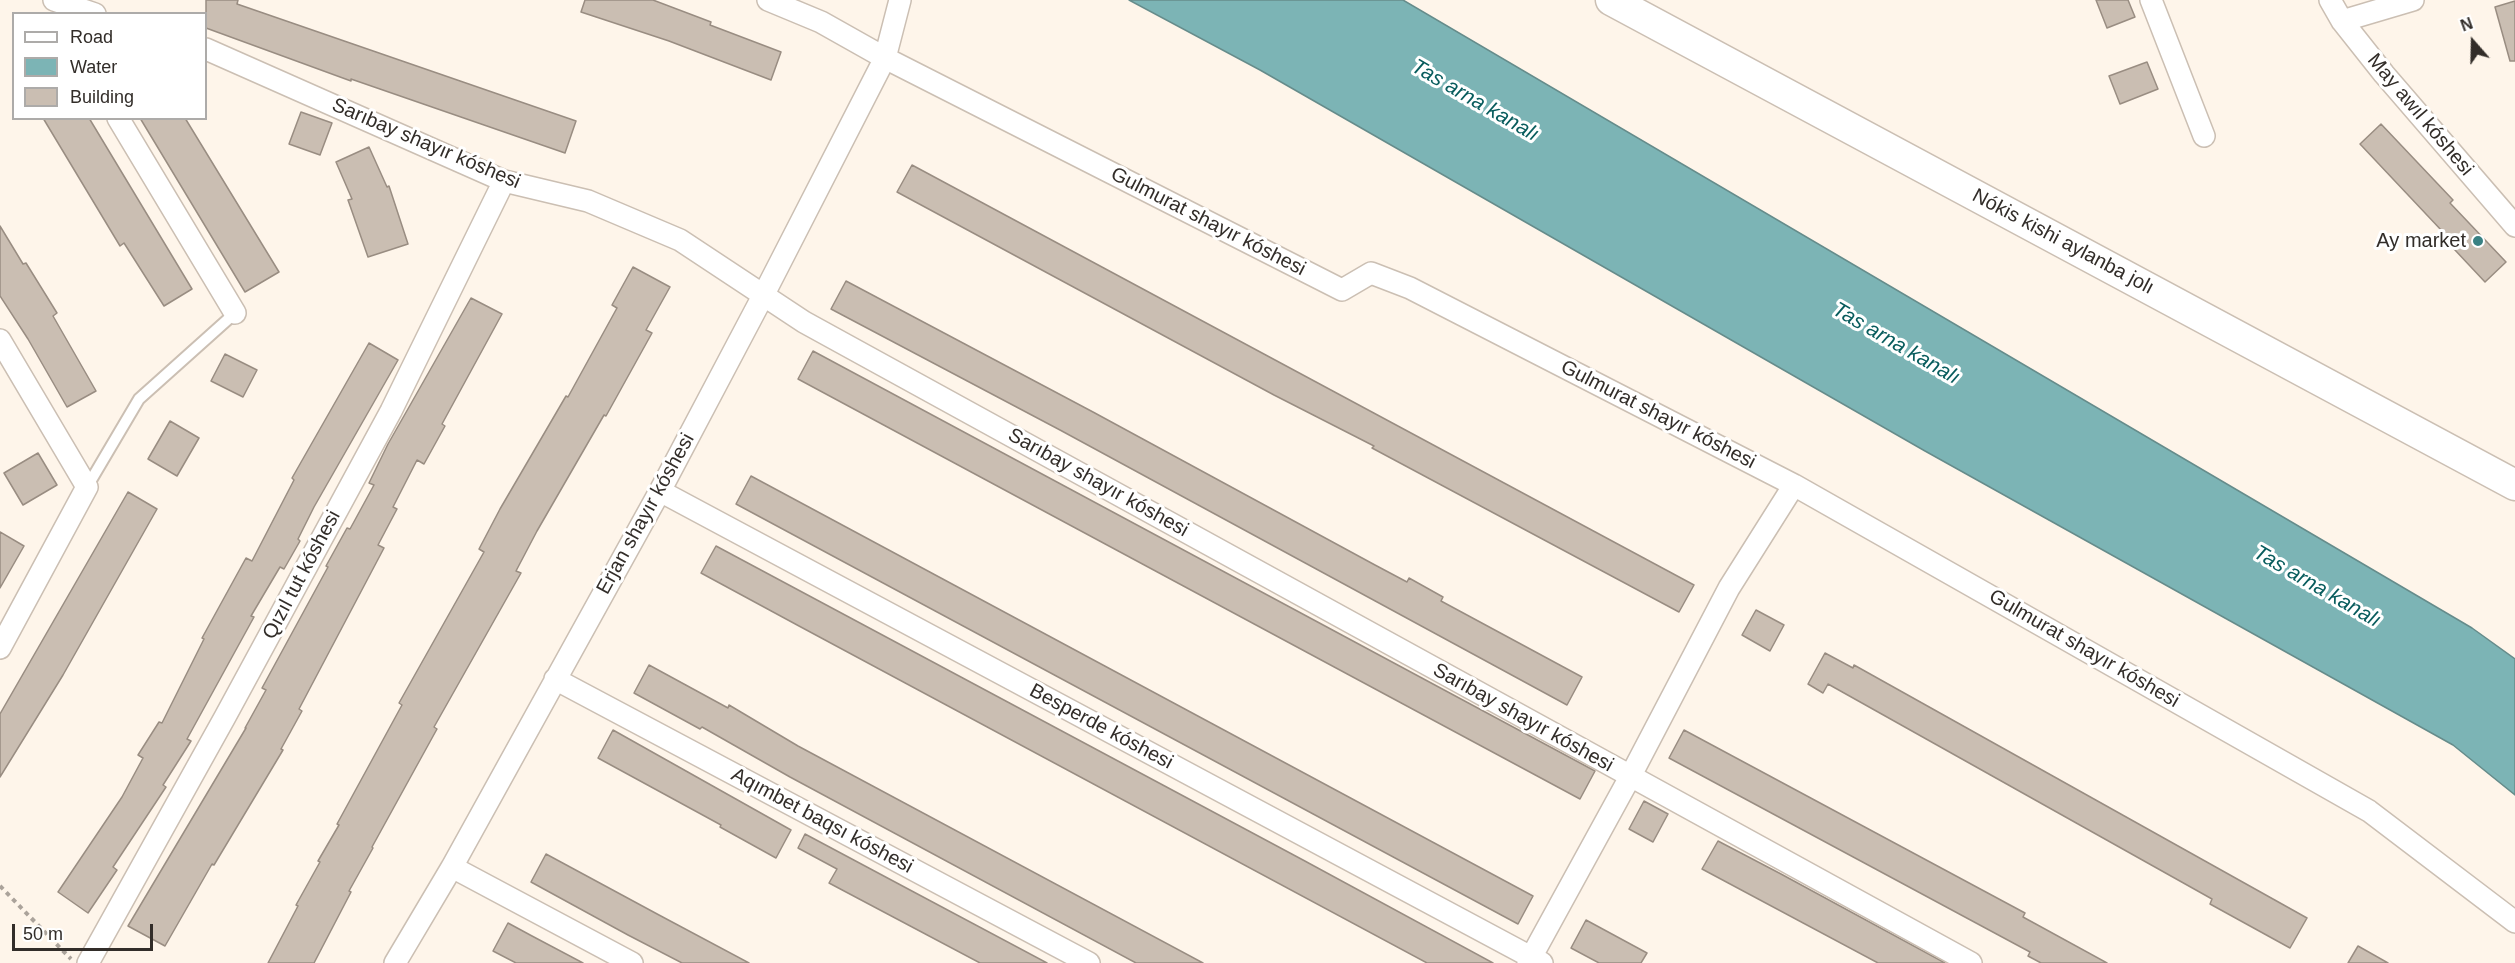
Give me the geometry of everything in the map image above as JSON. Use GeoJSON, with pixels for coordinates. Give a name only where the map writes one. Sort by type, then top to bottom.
{"type":"FeatureCollection","features":[{"type":"Feature","properties":{"kind":"main road","name":"Nókis kishi aylanba jolı"},"geometry":{"type":"LineString","coordinates":[[1611,0],[2515,485]]}},
{"type":"Feature","properties":{"kind":"street"},"geometry":{"type":"LineString","coordinates":[[54,0],[89,12]]}},
{"type":"Feature","properties":{"kind":"street","name":"Gulmurat shayır kóshesi"},"geometry":{"type":"LineString","coordinates":[[768,0],[821,22],[885,58],[1342,290],[1371,273],[1410,288],[1794,485],[2369,811],[2515,922]]}},
{"type":"Feature","properties":{"kind":"street","name":"Erjan shayır kóshesi"},"geometry":{"type":"LineString","coordinates":[[395,963],[452,867],[660,490],[764,294],[885,58],[900,0]]}},
{"type":"Feature","properties":{"kind":"street"},"geometry":{"type":"LineString","coordinates":[[2151,0],[2204,136]]}},
{"type":"Feature","properties":{"kind":"street","name":"May awıl kóshesi"},"geometry":{"type":"LineString","coordinates":[[2330,0],[2342,21],[2384,74],[2515,226]]}},
{"type":"Feature","properties":{"kind":"street"},"geometry":{"type":"LineString","coordinates":[[2342,21],[2413,0]]}},
{"type":"Feature","properties":{"kind":"street","name":"Sarıbay shayır kóshesi"},"geometry":{"type":"LineString","coordinates":[[207,49],[504,181],[588,201],[680,240],[815,328],[1971,963]]}},
{"type":"Feature","properties":{"kind":"street"},"geometry":{"type":"LineString","coordinates":[[119,120],[235,313]]}},
{"type":"Feature","properties":{"kind":"street","name":"Qızıl tut kóshesi"},"geometry":{"type":"LineString","coordinates":[[88,963],[391,411],[504,181]]}},
{"type":"Feature","properties":{"kind":"street"},"geometry":{"type":"LineString","coordinates":[[0,340],[87,487],[0,648]]}},
{"type":"Feature","properties":{"kind":"street"},"geometry":{"type":"LineString","coordinates":[[1534,961],[1729,588],[1794,485]]}},
{"type":"Feature","properties":{"kind":"street","name":"Besperde kóshesi"},"geometry":{"type":"LineString","coordinates":[[660,490],[1534,961]]}},
{"type":"Feature","properties":{"kind":"street","name":"Aqımbet baqsı kóshesi"},"geometry":{"type":"LineString","coordinates":[[555,679],[1089,963]]}},
{"type":"Feature","properties":{"kind":"street"},"geometry":{"type":"LineString","coordinates":[[452,867],[632,963]]}},
{"type":"Feature","properties":{"kind":"lane"},"geometry":{"type":"LineString","coordinates":[[87,487],[139,399],[235,313]]}},
{"type":"Feature","properties":{"kind":"path"},"geometry":{"type":"LineString","coordinates":[[0,886],[74,963]]}},
{"type":"Feature","properties":{"kind":"water","name":"Tas arna kanalı"},"geometry":{"type":"Polygon","coordinates":[[[1129,0],[1403,0],[2472,628],[2515,659],[2515,795],[2453,745],[1925,451],[1260,70],[1129,0]]]}},
{"type":"Feature","properties":{"kind":"building"},"geometry":{"type":"Polygon","coordinates":[[[206,0],[238,0],[237,4],[576,121],[565,153],[351,79],[351,81],[207,28],[206,0]]]}},
{"type":"Feature","properties":{"kind":"building"},"geometry":{"type":"Polygon","coordinates":[[[585,0],[653,0],[781,52],[771,80],[669,41],[581,12],[585,0]]]}},
{"type":"Feature","properties":{"kind":"building"},"geometry":{"type":"Polygon","coordinates":[[[2096,0],[2128,0],[2135,17],[2107,28],[2096,0]]]}},
{"type":"Feature","properties":{"kind":"building"},"geometry":{"type":"Polygon","coordinates":[[[2515,1],[2515,61],[2510,61],[2495,7],[2515,1]]]}},
{"type":"Feature","properties":{"kind":"building"},"geometry":{"type":"Polygon","coordinates":[[[2147,62],[2158,89],[2120,104],[2109,76],[2147,62]]]}},
{"type":"Feature","properties":{"kind":"building"},"geometry":{"type":"Polygon","coordinates":[[[301,112],[332,123],[320,155],[289,144],[301,112]]]}},
{"type":"Feature","properties":{"kind":"building"},"geometry":{"type":"Polygon","coordinates":[[[44,120],[90,120],[192,289],[164,306],[124,243],[120,246],[44,120]]]}},
{"type":"Feature","properties":{"kind":"building"},"geometry":{"type":"Polygon","coordinates":[[[141,120],[186,120],[279,272],[245,292],[141,120]]]}},
{"type":"Feature","properties":{"kind":"building"},"geometry":{"type":"Polygon","coordinates":[[[2381,124],[2453,200],[2450,203],[2506,262],[2485,282],[2439,233],[2442,231],[2360,144],[2381,124]]]}},
{"type":"Feature","properties":{"kind":"building"},"geometry":{"type":"Polygon","coordinates":[[[369,147],[387,187],[389,186],[408,244],[368,257],[348,200],[352,199],[336,162],[369,147]]]}},
{"type":"Feature","properties":{"kind":"building"},"geometry":{"type":"Polygon","coordinates":[[[912,165],[1694,585],[1679,612],[1372,448],[1374,446],[1274,395],[897,192],[912,165]]]}},
{"type":"Feature","properties":{"kind":"building"},"geometry":{"type":"Polygon","coordinates":[[[0,226],[57,313],[53,316],[96,391],[67,407],[0,296],[0,226]]]}},
{"type":"Feature","properties":{"kind":"building"},"geometry":{"type":"Polygon","coordinates":[[[633,267],[670,287],[646,330],[652,333],[606,416],[604,415],[537,531],[516,571],[521,573],[434,727],[437,729],[372,847],[314,963],[268,963],[320,862],[318,861],[339,825],[337,824],[402,705],[399,703],[484,552],[479,549],[617,308],[612,305],[633,267]]]}},
{"type":"Feature","properties":{"kind":"building"},"geometry":{"type":"Polygon","coordinates":[[[846,281],[1407,582],[1409,578],[1443,597],[1441,601],[1582,677],[1567,705],[1060,430],[831,309],[846,281]]]}},
{"type":"Feature","properties":{"kind":"building"},"geometry":{"type":"Polygon","coordinates":[[[471,298],[502,314],[442,424],[445,426],[424,464],[417,460],[393,507],[397,509],[378,545],[384,548],[299,709],[302,711],[281,749],[283,750],[214,865],[212,864],[165,946],[128,926],[246,728],[266,690],[262,688],[328,567],[326,566],[374,485],[369,483],[388,444],[471,298]]]}},
{"type":"Feature","properties":{"kind":"building"},"geometry":{"type":"Polygon","coordinates":[[[369,343],[398,360],[314,507],[298,539],[300,541],[284,569],[280,567],[251,616],[254,617],[187,739],[191,741],[163,785],[166,787],[113,867],[117,870],[88,913],[58,892],[122,797],[143,758],[138,755],[159,722],[162,723],[204,639],[202,638],[246,558],[252,561],[294,480],[292,478],[369,343]]]}},
{"type":"Feature","properties":{"kind":"building"},"geometry":{"type":"Polygon","coordinates":[[[813,351],[1595,771],[1580,799],[798,379],[813,351]]]}},
{"type":"Feature","properties":{"kind":"building"},"geometry":{"type":"Polygon","coordinates":[[[225,354],[257,370],[243,397],[211,381],[225,354]]]}},
{"type":"Feature","properties":{"kind":"building"},"geometry":{"type":"Polygon","coordinates":[[[170,421],[199,438],[177,476],[148,459],[170,421]]]}},
{"type":"Feature","properties":{"kind":"building"},"geometry":{"type":"Polygon","coordinates":[[[38,453],[57,485],[23,505],[4,473],[38,453]]]}},
{"type":"Feature","properties":{"kind":"building"},"geometry":{"type":"Polygon","coordinates":[[[751,476],[1533,896],[1518,924],[736,504],[751,476]]]}},
{"type":"Feature","properties":{"kind":"building"},"geometry":{"type":"Polygon","coordinates":[[[128,492],[157,509],[63,675],[0,777],[0,714],[128,492]]]}},
{"type":"Feature","properties":{"kind":"building"},"geometry":{"type":"Polygon","coordinates":[[[0,532],[24,546],[0,588],[0,532]]]}},
{"type":"Feature","properties":{"kind":"building"},"geometry":{"type":"Polygon","coordinates":[[[716,546],[1493,963],[1427,963],[799,626],[701,573],[716,546]]]}},
{"type":"Feature","properties":{"kind":"building"},"geometry":{"type":"Polygon","coordinates":[[[1756,610],[1784,625],[1770,651],[1742,635],[1756,610]]]}},
{"type":"Feature","properties":{"kind":"building"},"geometry":{"type":"Polygon","coordinates":[[[1825,653],[1853,668],[1854,665],[2307,918],[2290,948],[2210,904],[2212,899],[1828,684],[1823,693],[1808,684],[1825,653]]]}},
{"type":"Feature","properties":{"kind":"building"},"geometry":{"type":"Polygon","coordinates":[[[649,665],[728,708],[729,705],[798,746],[1203,963],[1136,963],[790,777],[702,727],[700,729],[634,693],[649,665]]]}},
{"type":"Feature","properties":{"kind":"building"},"geometry":{"type":"Polygon","coordinates":[[[613,730],[791,830],[776,858],[720,827],[721,825],[598,758],[613,730]]]}},
{"type":"Feature","properties":{"kind":"building"},"geometry":{"type":"Polygon","coordinates":[[[1684,730],[2025,913],[2023,917],[2107,963],[2041,963],[2028,956],[2030,952],[1669,758],[1684,730]]]}},
{"type":"Feature","properties":{"kind":"building"},"geometry":{"type":"Polygon","coordinates":[[[1644,801],[1668,814],[1653,842],[1629,829],[1644,801]]]}},
{"type":"Feature","properties":{"kind":"building"},"geometry":{"type":"Polygon","coordinates":[[[805,834],[1047,963],[980,963],[829,883],[837,869],[798,848],[805,834]]]}},
{"type":"Feature","properties":{"kind":"building"},"geometry":{"type":"Polygon","coordinates":[[[1718,841],[1945,963],[1878,963],[1702,869],[1718,841]]]}},
{"type":"Feature","properties":{"kind":"building"},"geometry":{"type":"Polygon","coordinates":[[[546,854],[749,963],[682,963],[628,935],[531,882],[546,854]]]}},
{"type":"Feature","properties":{"kind":"building"},"geometry":{"type":"Polygon","coordinates":[[[1586,920],[1647,953],[1641,963],[1599,963],[1571,948],[1586,920]]]}},
{"type":"Feature","properties":{"kind":"building"},"geometry":{"type":"Polygon","coordinates":[[[508,923],[583,963],[516,963],[493,951],[508,923]]]}},
{"type":"Feature","properties":{"kind":"building"},"geometry":{"type":"Polygon","coordinates":[[[2358,946],[2388,963],[2348,963],[2358,946]]]}},
{"type":"Feature","properties":{"kind":"place","name":"Ay market"},"geometry":{"type":"Point","coordinates":[2478,241]}}]}
